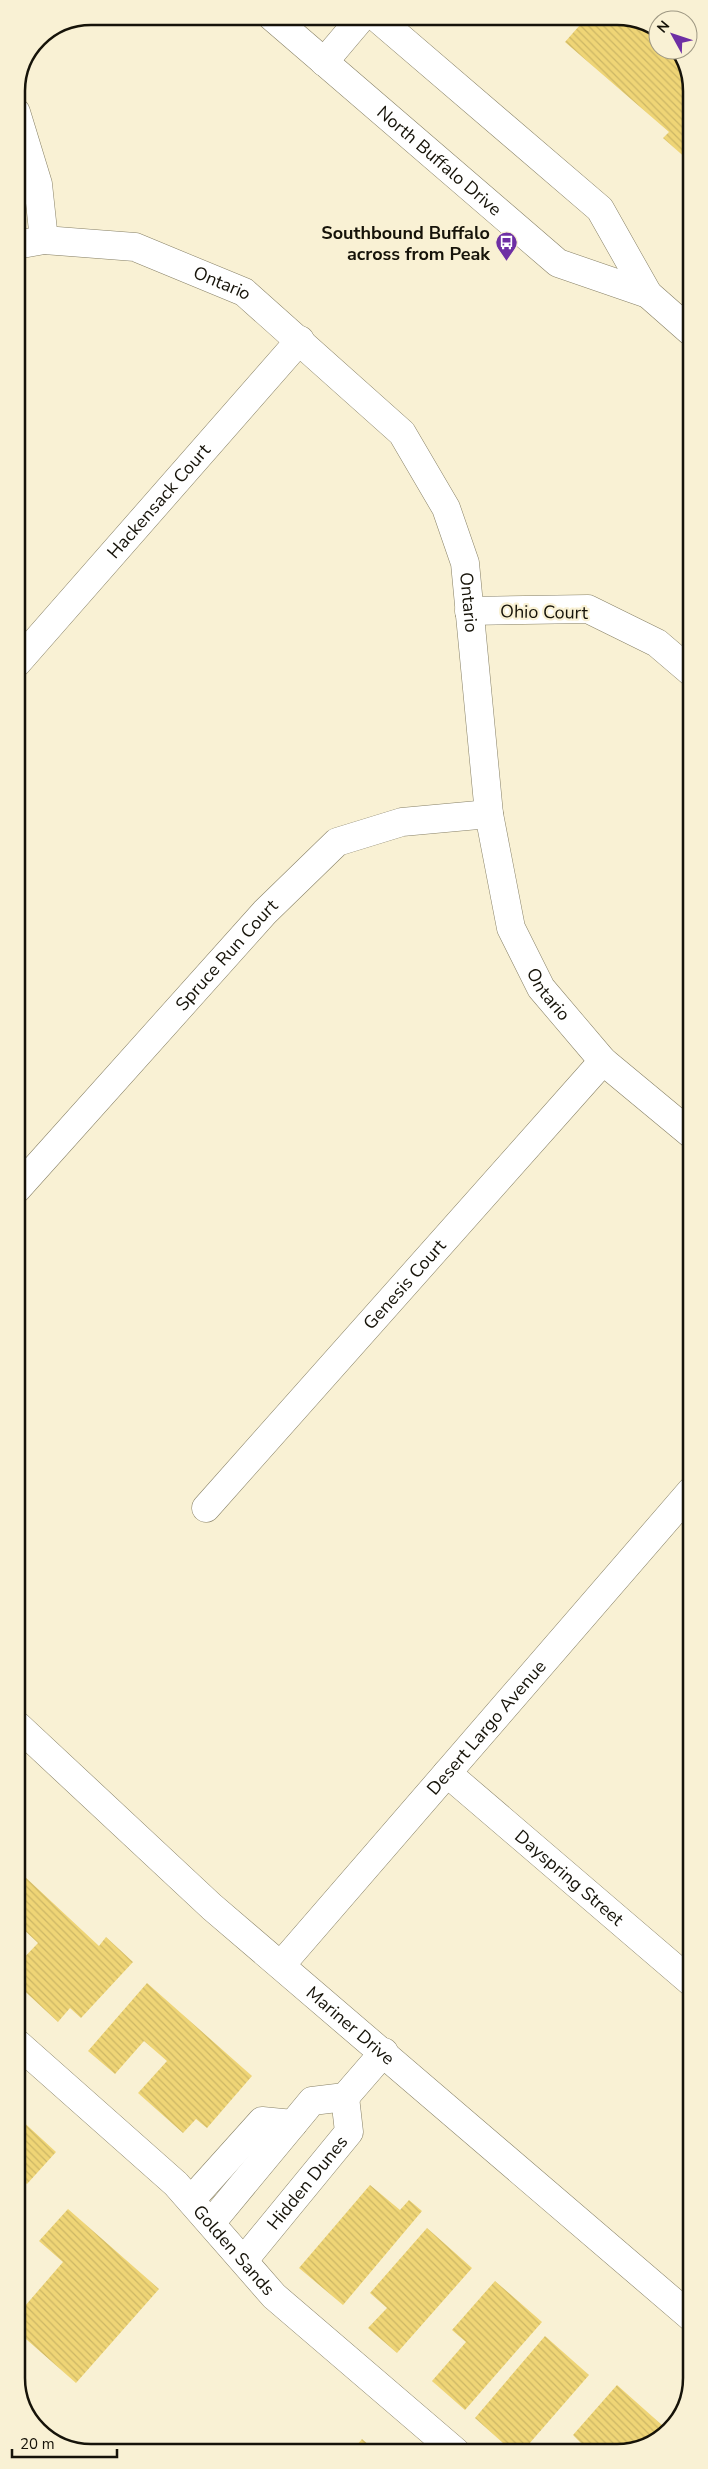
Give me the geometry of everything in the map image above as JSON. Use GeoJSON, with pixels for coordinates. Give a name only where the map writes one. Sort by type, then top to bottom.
{"type":"FeatureCollection","features":[{"type":"Feature","properties":{"kind":"street","name":"North Buffalo Drive"},"geometry":{"type":"LineString","coordinates":[[289,25],[324,62],[558,263],[648,294]]}},
{"type":"Feature","properties":{"kind":"street"},"geometry":{"type":"LineString","coordinates":[[324,62],[355,25]]}},
{"type":"Feature","properties":{"kind":"street","name":"North Buffalo Drive"},"geometry":{"type":"LineString","coordinates":[[385,25],[600,209],[648,294],[683,324]]}},
{"type":"Feature","properties":{"kind":"street"},"geometry":{"type":"LineString","coordinates":[[25,141],[38,184],[44,240]]}},
{"type":"Feature","properties":{"kind":"street","name":"Ontario"},"geometry":{"type":"LineString","coordinates":[[25,243],[44,240],[135,247],[244,292],[402,433],[446,508],[465,563],[489,814],[511,928],[541,988],[603,1061],[683,1127]]}},
{"type":"Feature","properties":{"kind":"street","name":"Hackensack Court"},"geometry":{"type":"LineString","coordinates":[[25,654],[300,340]]}},
{"type":"Feature","properties":{"kind":"street","name":"Ohio Court"},"geometry":{"type":"LineString","coordinates":[[469,611],[588,609],[657,643],[683,665]]}},
{"type":"Feature","properties":{"kind":"street","name":"Spruce Run Court"},"geometry":{"type":"LineString","coordinates":[[25,1181],[265,912],[337,842],[402,822],[489,814]]}},
{"type":"Feature","properties":{"kind":"street","name":"Genesis Court"},"geometry":{"type":"LineString","coordinates":[[206,1508],[603,1061]]}},
{"type":"Feature","properties":{"kind":"street","name":"Desert Largo Avenue"},"geometry":{"type":"LineString","coordinates":[[281,1965],[683,1501]]}},
{"type":"Feature","properties":{"kind":"street","name":"Mariner Drive"},"geometry":{"type":"LineString","coordinates":[[25,1732],[212,1907],[384,2052],[683,2310]]}},
{"type":"Feature","properties":{"kind":"street","name":"Dayspring Street"},"geometry":{"type":"LineString","coordinates":[[447,1773],[683,1974]]}},
{"type":"Feature","properties":{"kind":"street","name":"Golden Sands"},"geometry":{"type":"LineString","coordinates":[[25,2050],[176,2184],[274,2296],[447,2444]]}},
{"type":"Feature","properties":{"kind":"street"},"geometry":{"type":"LineString","coordinates":[[211,2223],[312,2101],[345,2098],[384,2052]]}},
{"type":"Feature","properties":{"kind":"street","name":"Hidden Dunes"},"geometry":{"type":"LineString","coordinates":[[244,2260],[349,2132],[345,2098]]}},
{"type":"Feature","properties":{"kind":"street"},"geometry":{"type":"LineString","coordinates":[[191,2200],[262,2121],[292,2124]]}},
{"type":"Feature","properties":{"kind":"building"},"geometry":{"type":"Polygon","coordinates":[[[580,25],[622,25],[634,27],[648,33],[648,60],[675,60],[682,78],[683,156],[663,138],[669,132],[565,42],[580,25]]]}},
{"type":"Feature","properties":{"kind":"building"},"geometry":{"type":"Polygon","coordinates":[[[25,1877],[99,1946],[106,1937],[133,1962],[81,2018],[70,2008],[58,2022],[25,1991],[25,1957],[38,1943],[25,1931],[25,1877]]]}},
{"type":"Feature","properties":{"kind":"building"},"geometry":{"type":"Polygon","coordinates":[[[147,1983],[252,2076],[207,2128],[196,2119],[183,2133],[138,2093],[167,2061],[144,2041],[115,2074],[88,2051],[147,1983]]]}},
{"type":"Feature","properties":{"kind":"building"},"geometry":{"type":"Polygon","coordinates":[[[25,2123],[56,2152],[27,2184],[25,2182],[25,2123]]]}},
{"type":"Feature","properties":{"kind":"building"},"geometry":{"type":"Polygon","coordinates":[[[370,2185],[400,2210],[409,2200],[422,2211],[343,2305],[299,2268],[370,2185]]]}},
{"type":"Feature","properties":{"kind":"building"},"geometry":{"type":"Polygon","coordinates":[[[68,2209],[159,2289],[76,2383],[25,2338],[25,2306],[63,2262],[39,2241],[68,2209]]]}},
{"type":"Feature","properties":{"kind":"building"},"geometry":{"type":"Polygon","coordinates":[[[427,2228],[472,2268],[397,2353],[368,2328],[387,2308],[370,2293],[427,2228]]]}},
{"type":"Feature","properties":{"kind":"building"},"geometry":{"type":"Polygon","coordinates":[[[495,2281],[542,2322],[465,2410],[432,2381],[466,2342],[452,2330],[495,2281]]]}},
{"type":"Feature","properties":{"kind":"building"},"geometry":{"type":"Polygon","coordinates":[[[545,2336],[589,2375],[529,2444],[504,2444],[475,2418],[545,2336]]]}},
{"type":"Feature","properties":{"kind":"building"},"geometry":{"type":"Polygon","coordinates":[[[617,2385],[663,2426],[650,2435],[630,2443],[582,2444],[573,2435],[617,2385]]]}},
{"type":"Feature","properties":{"kind":"building"},"geometry":{"type":"Polygon","coordinates":[[[362,2439],[368,2444],[358,2444],[362,2439]]]}},
{"type":"Feature","properties":{"kind":"place","name":"Southbound Buffalo across from Peak"},"geometry":{"type":"Point","coordinates":[506,262]}}]}
